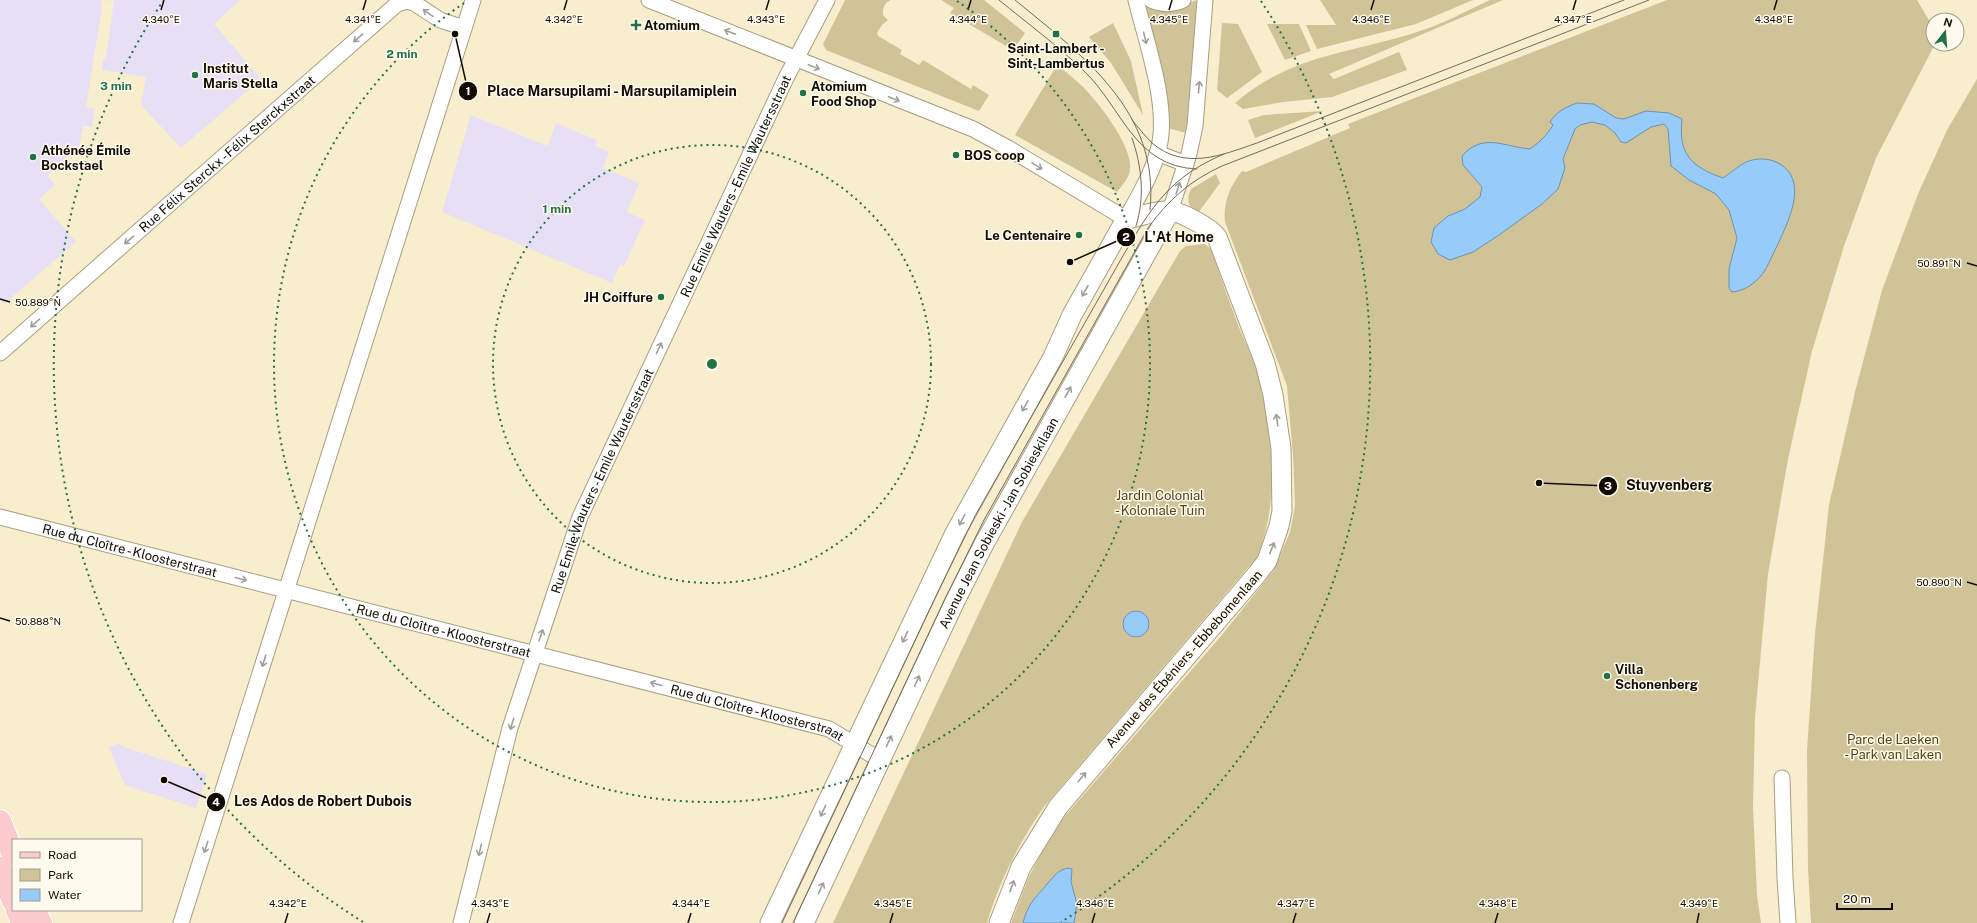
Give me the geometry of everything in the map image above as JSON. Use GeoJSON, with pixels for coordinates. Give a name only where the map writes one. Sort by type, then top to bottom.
{"type":"FeatureCollection","features":[{"type":"Feature","properties":{"kind":"main road"},"geometry":{"type":"LineString","coordinates":[[0,821],[12,851]]}},
{"type":"Feature","properties":{"kind":"main road"},"geometry":{"type":"LineString","coordinates":[[0,868],[12,898]]}},
{"type":"Feature","properties":{"kind":"main road"},"geometry":{"type":"LineString","coordinates":[[17,911],[22,923]]}},
{"type":"Feature","properties":{"kind":"main road"},"geometry":{"type":"LineString","coordinates":[[35,911],[41,923]]}},
{"type":"Feature","properties":{"kind":"street"},"geometry":{"type":"LineString","coordinates":[[181,923],[473,0]]}},
{"type":"Feature","properties":{"kind":"street"},"geometry":{"type":"LineString","coordinates":[[649,0],[983,134],[1126,219],[1170,211]]}},
{"type":"Feature","properties":{"kind":"street","name":"Rue Emile Wauters - Emile Wautersstraat"},"geometry":{"type":"LineString","coordinates":[[461,923],[509,732],[580,517],[786,78],[827,0]]}},
{"type":"Feature","properties":{"kind":"street"},"geometry":{"type":"LineString","coordinates":[[770,923],[955,533],[1050,362],[1072,315],[1151,172],[1162,131],[1160,102],[1136,0]]}},
{"type":"Feature","properties":{"kind":"street"},"geometry":{"type":"LineString","coordinates":[[1151,0],[1159,3],[1171,4],[1183,0]]}},
{"type":"Feature","properties":{"kind":"street","name":"Avenue Jean Sobieski - Jan Sobieskilaan"},"geometry":{"type":"LineString","coordinates":[[804,923],[955,601],[984,544],[1170,211],[1186,164],[1196,126],[1205,0]]}},
{"type":"Feature","properties":{"kind":"street","name":"Rue Félix Sterckx - Félix Sterckxstraat"},"geometry":{"type":"LineString","coordinates":[[0,353],[397,4],[403,1],[414,3],[440,20],[464,28]]}},
{"type":"Feature","properties":{"kind":"street"},"geometry":{"type":"LineString","coordinates":[[1157,153],[1186,164]]}},
{"type":"Feature","properties":{"kind":"street","name":"Avenue des Ébéniers - Ebbebomenlaan"},"geometry":{"type":"LineString","coordinates":[[999,923],[1015,879],[1038,838],[1058,807],[1254,579],[1267,561],[1279,526],[1282,511],[1281,448],[1273,395],[1265,363],[1217,237],[1210,229],[1202,224],[1170,211]]}},
{"type":"Feature","properties":{"kind":"street","name":"Rue du Cloître - Kloosterstraat"},"geometry":{"type":"LineString","coordinates":[[0,517],[829,729],[880,760]]}},
{"type":"Feature","properties":{"kind":"street"},"geometry":{"type":"LineString","coordinates":[[1782,778],[1788,923]]}},
{"type":"Feature","properties":{"kind":"shaded area","name":"Athénée Émile Bockstael"},"geometry":{"type":"Polygon","coordinates":[[[0,0],[102,0],[86,107],[95,109],[92,127],[83,126],[79,147],[55,166],[56,168],[47,176],[55,185],[39,199],[76,242],[4,304],[0,300],[0,0]]]}},
{"type":"Feature","properties":{"kind":"shaded area","name":"Institut Maris Stella"},"geometry":{"type":"Polygon","coordinates":[[[106,0],[240,0],[214,24],[261,79],[181,148],[141,105],[146,77],[102,70],[103,59],[106,59],[114,1],[106,0]]]}},
{"type":"Feature","properties":{"kind":"shaded area"},"geometry":{"type":"Polygon","coordinates":[[[471,115],[548,146],[556,123],[597,140],[595,146],[609,152],[603,168],[639,183],[627,212],[645,220],[624,266],[620,264],[612,283],[442,212],[471,115]]]}},
{"type":"Feature","properties":{"kind":"shaded area"},"geometry":{"type":"Polygon","coordinates":[[[119,743],[121,746],[207,774],[196,808],[125,785],[109,747],[119,743]]]}},
{"type":"Feature","properties":{"kind":"green space"},"geometry":{"type":"Polygon","coordinates":[[[845,0],[891,0],[885,4],[883,15],[888,20],[882,25],[877,33],[878,36],[902,50],[900,54],[919,65],[923,60],[971,89],[973,85],[989,95],[979,111],[826,50],[823,44],[845,0]]]}},
{"type":"Feature","properties":{"kind":"green space"},"geometry":{"type":"Polygon","coordinates":[[[941,0],[984,0],[1025,33],[1013,50],[950,13],[954,8],[941,0]]]}},
{"type":"Feature","properties":{"kind":"green space"},"geometry":{"type":"Polygon","coordinates":[[[1195,0],[1197,3],[1186,133],[1168,128],[1145,7],[1189,4],[1195,0]]]}},
{"type":"Feature","properties":{"kind":"green space"},"geometry":{"type":"Polygon","coordinates":[[[1320,0],[1473,0],[1416,24],[1317,49],[1306,25],[1336,25],[1320,0]]]}},
{"type":"Feature","properties":{"kind":"green space"},"geometry":{"type":"Polygon","coordinates":[[[1490,0],[1503,0],[1329,74],[1334,79],[1399,52],[1407,70],[1332,97],[1283,102],[1243,109],[1235,103],[1256,87],[1278,74],[1300,65],[1322,57],[1427,29],[1490,0]]]}},
{"type":"Feature","properties":{"kind":"green space"},"geometry":{"type":"Polygon","coordinates":[[[1667,0],[1917,0],[1925,14],[1925,52],[1931,52],[1876,158],[1844,246],[1812,351],[1788,459],[1768,574],[1755,717],[1753,807],[1757,896],[1761,923],[1011,923],[1028,879],[1053,830],[1221,636],[1274,570],[1290,532],[1295,506],[1293,455],[1287,386],[1225,222],[1225,207],[1228,195],[1242,171],[1246,172],[1350,128],[1348,124],[1667,0]]]}},
{"type":"Feature","properties":{"kind":"green space"},"geometry":{"type":"Polygon","coordinates":[[[1113,23],[1131,61],[1143,115],[1111,63],[1089,37],[1113,23]]]}},
{"type":"Feature","properties":{"kind":"green space"},"geometry":{"type":"Polygon","coordinates":[[[1222,23],[1238,24],[1262,72],[1227,98],[1217,90],[1222,23]]]}},
{"type":"Feature","properties":{"kind":"green space"},"geometry":{"type":"Polygon","coordinates":[[[1267,24],[1299,24],[1311,51],[1285,60],[1267,24]]]}},
{"type":"Feature","properties":{"kind":"green space"},"geometry":{"type":"Polygon","coordinates":[[[1057,65],[1080,84],[1097,103],[1113,124],[1126,148],[1130,171],[1126,180],[1117,192],[1015,135],[1057,65]]]}},
{"type":"Feature","properties":{"kind":"green space","name":"Parc de Laeken - Park van Laken"},"geometry":{"type":"Polygon","coordinates":[[[1977,79],[1977,923],[1811,923],[1808,868],[1807,750],[1815,634],[1829,505],[1855,392],[1882,290],[1918,194],[1947,130],[1977,79]]]}},
{"type":"Feature","properties":{"kind":"green space"},"geometry":{"type":"Polygon","coordinates":[[[1323,111],[1255,138],[1248,120],[1264,115],[1323,111]]]}},
{"type":"Feature","properties":{"kind":"green space"},"geometry":{"type":"Polygon","coordinates":[[[1216,174],[1220,183],[1198,213],[1192,209],[1188,200],[1191,189],[1216,174]]]}},
{"type":"Feature","properties":{"kind":"green space","name":"Jardin Colonial - Koloniale Tuin"},"geometry":{"type":"Polygon","coordinates":[[[1205,244],[1212,250],[1240,330],[1254,362],[1263,395],[1267,418],[1272,465],[1272,489],[1265,535],[1257,557],[1043,808],[1010,863],[997,893],[987,923],[833,923],[1022,522],[1180,251],[1186,246],[1205,244]]]}},
{"type":"Feature","properties":{"kind":"water"},"geometry":{"type":"Polygon","coordinates":[[[1577,103],[1594,104],[1616,118],[1624,119],[1646,111],[1669,113],[1682,119],[1682,142],[1689,158],[1703,169],[1723,178],[1740,165],[1757,159],[1765,159],[1776,162],[1787,169],[1792,178],[1795,189],[1791,213],[1769,263],[1759,278],[1750,286],[1740,291],[1732,292],[1729,288],[1729,269],[1737,238],[1729,210],[1716,194],[1689,180],[1671,166],[1668,129],[1664,124],[1651,127],[1626,143],[1621,142],[1615,133],[1605,125],[1592,122],[1580,125],[1575,129],[1563,159],[1565,168],[1558,189],[1542,204],[1473,252],[1450,260],[1438,254],[1431,242],[1434,228],[1448,216],[1465,209],[1480,197],[1482,187],[1463,165],[1462,156],[1478,144],[1486,143],[1503,144],[1530,149],[1548,132],[1553,125],[1550,122],[1555,115],[1565,108],[1577,103]]]}},
{"type":"Feature","properties":{"kind":"water"},"geometry":{"type":"Polygon","coordinates":[[[1136,611],[1145,615],[1149,624],[1145,633],[1136,637],[1127,633],[1123,624],[1127,615],[1136,611]]]}},
{"type":"Feature","properties":{"kind":"water"},"geometry":{"type":"Polygon","coordinates":[[[1068,868],[1072,869],[1071,882],[1077,904],[1074,923],[1023,923],[1030,905],[1036,897],[1057,873],[1068,868]]]}},
{"type":"Feature","properties":{"kind":"tram line"},"geometry":{"type":"LineString","coordinates":[[999,0],[1053,43],[1084,71],[1097,85],[1131,133],[1144,147],[1158,158],[1176,166],[1197,169]]}},
{"type":"Feature","properties":{"kind":"tram line"},"geometry":{"type":"LineString","coordinates":[[1015,0],[1090,65],[1112,89],[1130,115],[1143,143],[1150,175],[1150,210]]}},
{"type":"Feature","properties":{"kind":"tram line"},"geometry":{"type":"LineString","coordinates":[[1132,120],[1152,143],[1165,152],[1190,158],[1217,156],[1257,143],[1624,0]]}},
{"type":"Feature","properties":{"kind":"tram line"},"geometry":{"type":"LineString","coordinates":[[793,923],[945,599],[984,520],[1148,228],[1164,208],[1190,184],[1222,166],[1649,0]]}},
{"type":"Feature","properties":{"kind":"tram line"},"geometry":{"type":"LineString","coordinates":[[1132,138],[1138,160],[1141,182],[1141,204],[1136,226]]}},
{"type":"Feature","properties":{"kind":"tram line"},"geometry":{"type":"LineString","coordinates":[[782,923],[975,516],[1124,254],[1144,221],[1164,195],[1176,183],[1190,173],[1205,163],[1224,154]]}},
{"type":"Feature","properties":{"kind":"place","name":"Atomium"},"geometry":{"type":"Point","coordinates":[636,25]}},
{"type":"Feature","properties":{"kind":"place","name":"Place Marsupilami - Marsupilamiplein"},"geometry":{"type":"Point","coordinates":[455,34]}},
{"type":"Feature","properties":{"kind":"place","name":"Saint-Lambert - Sint-Lambertus"},"geometry":{"type":"Point","coordinates":[1056,34]}},
{"type":"Feature","properties":{"kind":"place","name":"Institut Maris Stella"},"geometry":{"type":"Point","coordinates":[195,75]}},
{"type":"Feature","properties":{"kind":"place","name":"Atomium Food Shop"},"geometry":{"type":"Point","coordinates":[803,93]}},
{"type":"Feature","properties":{"kind":"place","name":"BOS coop"},"geometry":{"type":"Point","coordinates":[956,155]}},
{"type":"Feature","properties":{"kind":"place","name":"Athénée Émile Bockstael"},"geometry":{"type":"Point","coordinates":[33,157]}},
{"type":"Feature","properties":{"kind":"place","name":"Le Centenaire"},"geometry":{"type":"Point","coordinates":[1079,235]}},
{"type":"Feature","properties":{"kind":"place","name":"L'At Home"},"geometry":{"type":"Point","coordinates":[1070,262]}},
{"type":"Feature","properties":{"kind":"place","name":"JH Coiffure"},"geometry":{"type":"Point","coordinates":[661,297]}},
{"type":"Feature","properties":{"kind":"place","name":"Stuyvenberg"},"geometry":{"type":"Point","coordinates":[1539,483]}},
{"type":"Feature","properties":{"kind":"place","name":"Villa Schonenberg"},"geometry":{"type":"Point","coordinates":[1607,676]}},
{"type":"Feature","properties":{"kind":"place","name":"Les Ados de Robert Dubois"},"geometry":{"type":"Point","coordinates":[164,780]}}]}
